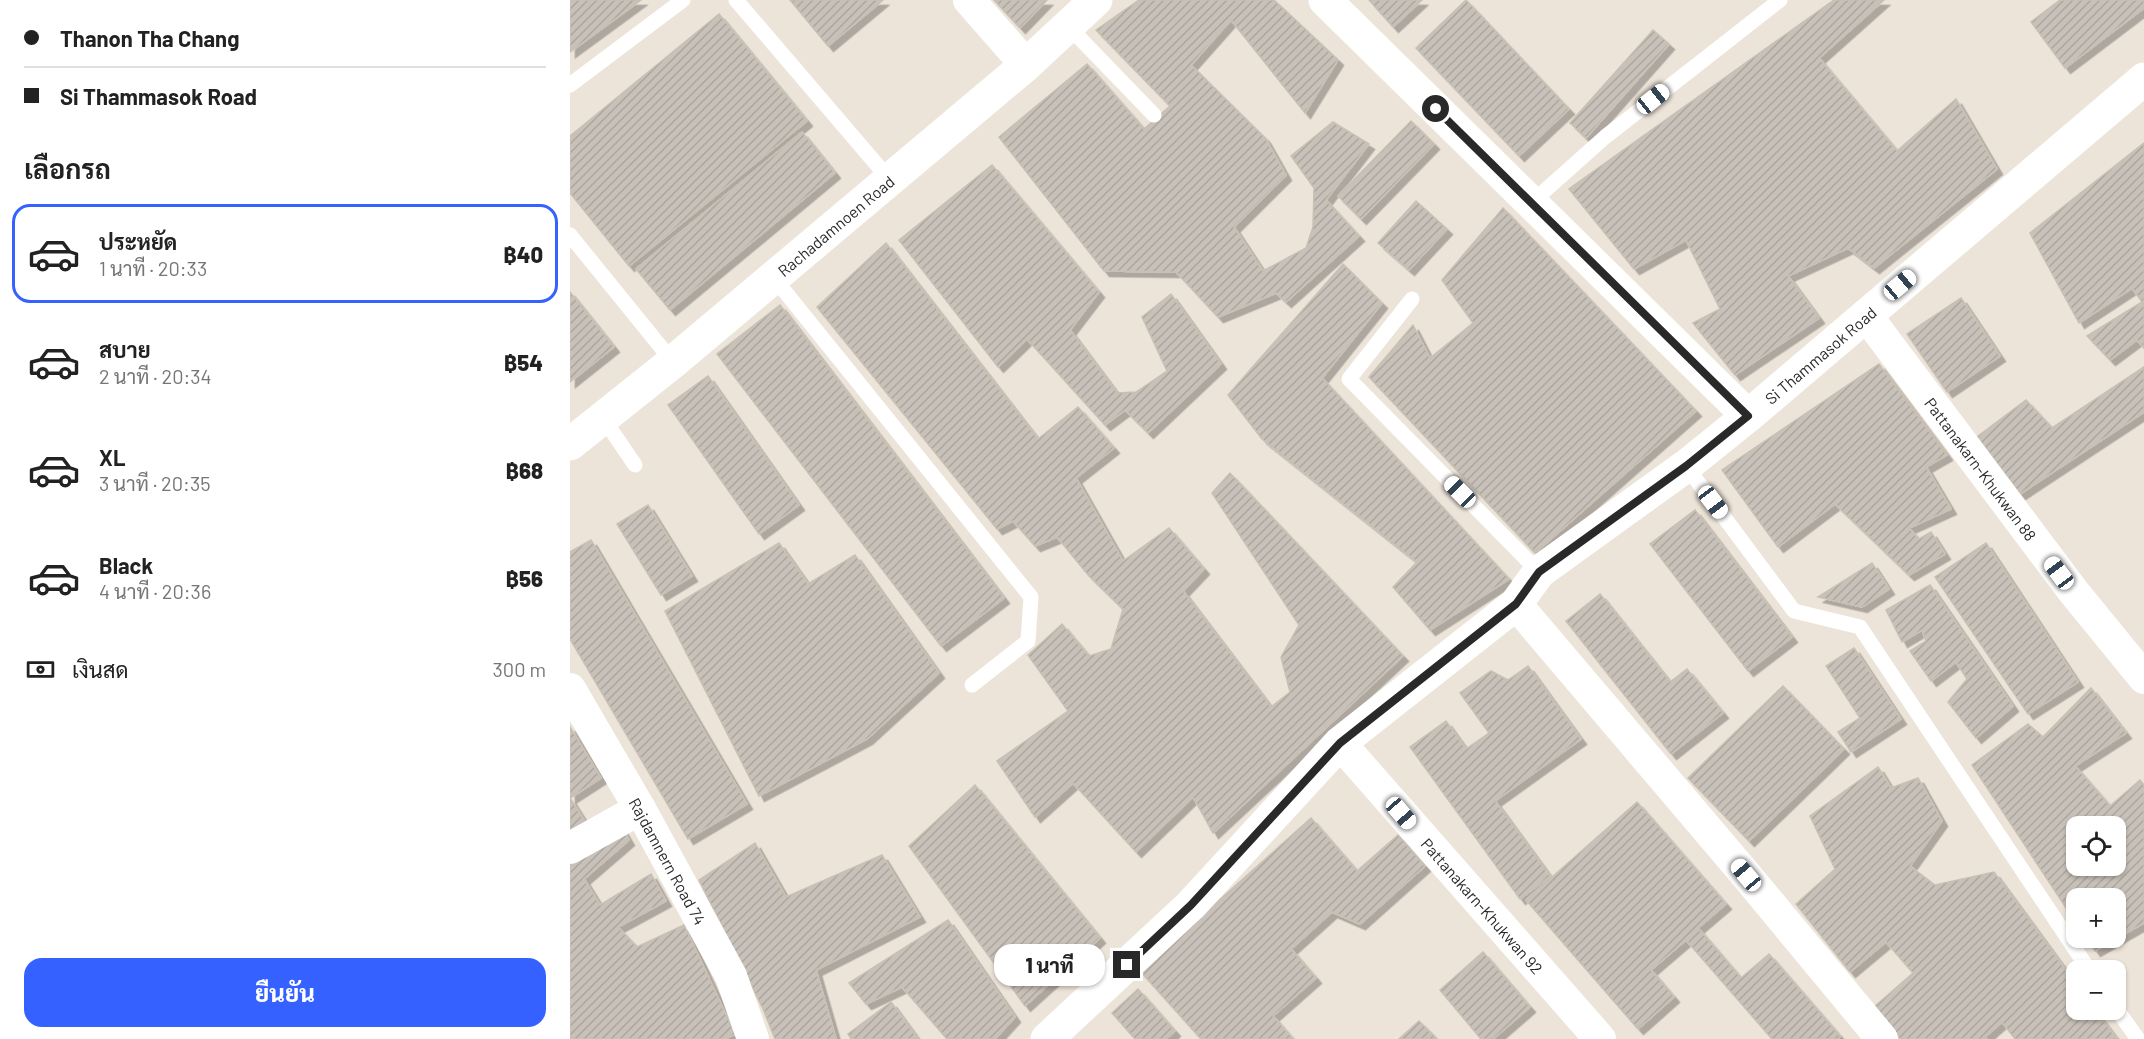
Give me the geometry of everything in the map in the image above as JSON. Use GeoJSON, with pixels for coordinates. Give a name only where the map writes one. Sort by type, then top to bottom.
{"type":"FeatureCollection","features":[{"type":"Feature","properties":{"kind":"street"},"geometry":{"type":"LineString","coordinates":[[969,0],[1026,65]]}},
{"type":"Feature","properties":{"kind":"street","name":"Rachadamnoen Road"},"geometry":{"type":"LineString","coordinates":[[570,444],[674,362],[774,278],[1026,65],[1096,0]]}},
{"type":"Feature","properties":{"kind":"street"},"geometry":{"type":"LineString","coordinates":[[1324,0],[1748,416]]}},
{"type":"Feature","properties":{"kind":"street","name":"Si Thammasok Road"},"geometry":{"type":"LineString","coordinates":[[1047,1039],[1191,905],[1340,743],[1516,604],[1539,572],[1686,466],[1748,416],[2144,79]]}},
{"type":"Feature","properties":{"kind":"street","name":"Pattanakarn-Khukwan 88"},"geometry":{"type":"LineString","coordinates":[[1866,315],[2073,591],[2144,678]]}},
{"type":"Feature","properties":{"kind":"street"},"geometry":{"type":"LineString","coordinates":[[1516,604],[1882,1039]]}},
{"type":"Feature","properties":{"kind":"street","name":"Rajdamnern Road 74"},"geometry":{"type":"LineString","coordinates":[[570,689],[640,809],[731,976],[753,1039]]}},
{"type":"Feature","properties":{"kind":"street","name":"Pattanakarn-Khukwan 92"},"geometry":{"type":"LineString","coordinates":[[1340,743],[1600,1039]]}},
{"type":"Feature","properties":{"kind":"street"},"geometry":{"type":"LineString","coordinates":[[570,848],[640,809]]}},
{"type":"Feature","properties":{"kind":"lane"},"geometry":{"type":"LineString","coordinates":[[570,85],[683,0]]}},
{"type":"Feature","properties":{"kind":"lane"},"geometry":{"type":"LineString","coordinates":[[736,0],[890,180]]}},
{"type":"Feature","properties":{"kind":"lane"},"geometry":{"type":"LineString","coordinates":[[1532,203],[1605,137],[1780,0]]}},
{"type":"Feature","properties":{"kind":"lane"},"geometry":{"type":"LineString","coordinates":[[1068,26],[1155,115]]}},
{"type":"Feature","properties":{"kind":"lane"},"geometry":{"type":"LineString","coordinates":[[570,235],[674,362]]}},
{"type":"Feature","properties":{"kind":"lane"},"geometry":{"type":"LineString","coordinates":[[774,278],[1031,597],[1028,641],[972,685]]}},
{"type":"Feature","properties":{"kind":"lane"},"geometry":{"type":"LineString","coordinates":[[1412,299],[1349,379],[1539,572]]}},
{"type":"Feature","properties":{"kind":"lane"},"geometry":{"type":"LineString","coordinates":[[603,418],[635,465]]}},
{"type":"Feature","properties":{"kind":"lane"},"geometry":{"type":"LineString","coordinates":[[1686,466],[1794,611],[1860,627],[2082,960]]}},
{"type":"Feature","properties":{"kind":"lane"},"geometry":{"type":"LineString","coordinates":[[2124,1020],[2138,1039]]}},
{"type":"Feature","properties":{"kind":"building"},"geometry":{"type":"Polygon","coordinates":[[[570,0],[641,0],[570,52],[570,0]]]}},
{"type":"Feature","properties":{"kind":"building"},"geometry":{"type":"Polygon","coordinates":[[[790,0],[883,0],[828,46],[790,0]]]}},
{"type":"Feature","properties":{"kind":"building"},"geometry":{"type":"Polygon","coordinates":[[[994,0],[1047,0],[1020,28],[994,0]]]}},
{"type":"Feature","properties":{"kind":"building"},"geometry":{"type":"Polygon","coordinates":[[[1139,0],[1274,0],[1338,60],[1305,113],[1231,20],[1191,65],[1265,138],[1286,175],[1234,227],[1263,271],[1306,248],[1313,227],[1314,188],[1291,156],[1333,122],[1369,144],[1326,200],[1359,236],[1286,302],[1276,293],[1218,317],[1176,272],[1104,271],[999,137],[1087,64],[1144,129],[1170,106],[1096,30],[1139,0]]]}},
{"type":"Feature","properties":{"kind":"building"},"geometry":{"type":"Polygon","coordinates":[[[1369,0],[1422,0],[1393,27],[1369,0]]]}},
{"type":"Feature","properties":{"kind":"building"},"geometry":{"type":"Polygon","coordinates":[[[1466,0],[1569,109],[1519,156],[1416,48],[1466,0]]]}},
{"type":"Feature","properties":{"kind":"building"},"geometry":{"type":"Polygon","coordinates":[[[1834,0],[1884,0],[1819,58],[1897,151],[1956,99],[1997,169],[1874,268],[1848,248],[1788,276],[1819,318],[1735,375],[1693,323],[1720,309],[1686,240],[1634,269],[1569,189],[1834,0]]]}},
{"type":"Feature","properties":{"kind":"building"},"geometry":{"type":"Polygon","coordinates":[[[2060,0],[2144,0],[2144,8],[2065,68],[2031,22],[2060,0]]]}},
{"type":"Feature","properties":{"kind":"building"},"geometry":{"type":"Polygon","coordinates":[[[719,14],[807,121],[629,266],[570,193],[570,136],[719,14]]]}},
{"type":"Feature","properties":{"kind":"building"},"geometry":{"type":"Polygon","coordinates":[[[1653,30],[1669,44],[1586,138],[1570,123],[1653,30]]]}},
{"type":"Feature","properties":{"kind":"building"},"geometry":{"type":"Polygon","coordinates":[[[1411,121],[1434,144],[1361,219],[1338,196],[1411,121]]]}},
{"type":"Feature","properties":{"kind":"building"},"geometry":{"type":"Polygon","coordinates":[[[802,132],[835,173],[670,310],[636,269],[802,132]]]}},
{"type":"Feature","properties":{"kind":"building"},"geometry":{"type":"Polygon","coordinates":[[[2144,143],[2144,348],[2137,340],[2110,360],[2087,336],[2142,302],[2132,288],[2079,323],[2030,233],[2144,143]]]}},
{"type":"Feature","properties":{"kind":"building"},"geometry":{"type":"Polygon","coordinates":[[[992,165],[1099,292],[1070,330],[1117,393],[1136,392],[1167,371],[1142,317],[1171,294],[1221,364],[1148,433],[1125,410],[1105,425],[1027,339],[998,367],[899,240],[992,165]]]}},
{"type":"Feature","properties":{"kind":"building"},"geometry":{"type":"Polygon","coordinates":[[[1416,201],[1447,229],[1409,270],[1378,243],[1416,201]]]}},
{"type":"Feature","properties":{"kind":"building"},"geometry":{"type":"Polygon","coordinates":[[[1503,208],[1696,411],[1535,553],[1369,377],[1413,325],[1430,358],[1473,323],[1442,280],[1503,208]]]}},
{"type":"Feature","properties":{"kind":"building"},"geometry":{"type":"Polygon","coordinates":[[[886,243],[1038,439],[1078,407],[1114,448],[1076,478],[1123,561],[1169,528],[1204,569],[1183,591],[1271,707],[1290,692],[1281,657],[1299,625],[1212,493],[1230,473],[1403,656],[1213,833],[1193,797],[1136,852],[1073,783],[1035,817],[997,761],[1068,711],[1028,655],[1062,624],[1089,656],[1111,649],[1123,609],[1089,576],[1057,537],[1035,546],[1013,521],[997,529],[817,307],[886,243]]]}},
{"type":"Feature","properties":{"kind":"building"},"geometry":{"type":"Polygon","coordinates":[[[1343,264],[1382,303],[1322,378],[1509,579],[1430,630],[1393,587],[1417,562],[1262,439],[1228,395],[1343,264]]]}},
{"type":"Feature","properties":{"kind":"building"},"geometry":{"type":"Polygon","coordinates":[[[570,292],[614,347],[570,382],[570,292]]]}},
{"type":"Feature","properties":{"kind":"building"},"geometry":{"type":"Polygon","coordinates":[[[1961,298],[2000,356],[1947,392],[1907,334],[1961,298]]]}},
{"type":"Feature","properties":{"kind":"building"},"geometry":{"type":"Polygon","coordinates":[[[780,305],[1004,598],[941,646],[717,354],[780,305]]]}},
{"type":"Feature","properties":{"kind":"building"},"geometry":{"type":"Polygon","coordinates":[[[1879,364],[1947,455],[1926,467],[1951,509],[1909,528],[1919,539],[1931,532],[1945,554],[1909,575],[1835,504],[1778,547],[1722,470],[1879,364]]]}},
{"type":"Feature","properties":{"kind":"building"},"geometry":{"type":"Polygon","coordinates":[[[2144,367],[2144,412],[2020,494],[1977,437],[2026,400],[2052,428],[2144,367]]]}},
{"type":"Feature","properties":{"kind":"building"},"geometry":{"type":"Polygon","coordinates":[[[708,376],[799,505],[759,534],[668,405],[708,376]]]}},
{"type":"Feature","properties":{"kind":"building"},"geometry":{"type":"Polygon","coordinates":[[[648,505],[692,576],[661,595],[617,524],[648,505]]]}},
{"type":"Feature","properties":{"kind":"building"},"geometry":{"type":"Polygon","coordinates":[[[1695,510],[1792,637],[1748,671],[1650,544],[1695,510]]]}},
{"type":"Feature","properties":{"kind":"building"},"geometry":{"type":"Polygon","coordinates":[[[591,540],[747,804],[688,839],[570,639],[570,552],[591,540]]]}},
{"type":"Feature","properties":{"kind":"building"},"geometry":{"type":"Polygon","coordinates":[[[779,543],[808,584],[855,555],[939,673],[867,739],[759,796],[665,611],[779,543]]]}},
{"type":"Feature","properties":{"kind":"building"},"geometry":{"type":"Polygon","coordinates":[[[1986,543],[2078,682],[2028,714],[1935,577],[1986,543]]]}},
{"type":"Feature","properties":{"kind":"building"},"geometry":{"type":"Polygon","coordinates":[[[1872,563],[1889,589],[1862,607],[1818,597],[1872,563]]]}},
{"type":"Feature","properties":{"kind":"building"},"geometry":{"type":"Polygon","coordinates":[[[1930,585],[2013,706],[1976,738],[1948,702],[1967,679],[1956,662],[1931,681],[1910,651],[1926,641],[1922,630],[1902,642],[1886,610],[1930,585]]]}},
{"type":"Feature","properties":{"kind":"building"},"geometry":{"type":"Polygon","coordinates":[[[1600,594],[1670,682],[1687,669],[1723,713],[1671,754],[1566,621],[1600,594]]]}},
{"type":"Feature","properties":{"kind":"building"},"geometry":{"type":"Polygon","coordinates":[[[1854,648],[1901,719],[1851,752],[1838,732],[1860,718],[1826,666],[1854,648]]]}},
{"type":"Feature","properties":{"kind":"building"},"geometry":{"type":"Polygon","coordinates":[[[1528,666],[1581,739],[1495,801],[1550,876],[1520,899],[1410,747],[1446,721],[1466,749],[1489,733],[1460,693],[1491,671],[1508,680],[1528,666]]]}},
{"type":"Feature","properties":{"kind":"building"},"geometry":{"type":"Polygon","coordinates":[[[1783,686],[1844,749],[1749,841],[1688,778],[1783,686]]]}},
{"type":"Feature","properties":{"kind":"building"},"geometry":{"type":"Polygon","coordinates":[[[2091,688],[2126,733],[2075,766],[2110,806],[2140,780],[2144,785],[2144,923],[2126,933],[2126,888],[2066,888],[2066,908],[1972,765],[2028,724],[2043,737],[2091,688]]]}},
{"type":"Feature","properties":{"kind":"building"},"geometry":{"type":"Polygon","coordinates":[[[570,727],[601,778],[570,798],[570,727]]]}},
{"type":"Feature","properties":{"kind":"building"},"geometry":{"type":"Polygon","coordinates":[[[1878,767],[1891,788],[1918,778],[1942,821],[1910,866],[1935,885],[1994,872],[2066,970],[2066,1020],[2103,1020],[2117,1039],[2015,1039],[2002,1022],[1985,1037],[1987,1039],[1900,1039],[1875,1006],[1913,973],[1886,942],[1850,972],[1796,904],[1835,869],[1810,816],[1878,767]]]}},
{"type":"Feature","properties":{"kind":"building"},"geometry":{"type":"Polygon","coordinates":[[[975,785],[1100,938],[1025,1006],[909,846],[975,785]]]}},
{"type":"Feature","properties":{"kind":"building"},"geometry":{"type":"Polygon","coordinates":[[[570,798],[587,825],[612,811],[629,840],[584,879],[600,905],[651,874],[666,901],[618,927],[637,947],[684,925],[735,1034],[725,1039],[570,1039],[570,798]]]}},
{"type":"Feature","properties":{"kind":"building"},"geometry":{"type":"Polygon","coordinates":[[[1637,802],[1726,904],[1698,928],[1741,978],[1769,954],[1840,1036],[1839,1039],[1772,1039],[1686,940],[1651,970],[1674,997],[1638,1029],[1526,900],[1637,802]]]}},
{"type":"Feature","properties":{"kind":"building"},"geometry":{"type":"Polygon","coordinates":[[[1311,818],[1357,871],[1398,835],[1425,866],[1360,924],[1332,912],[1291,949],[1316,978],[1273,1016],[1293,1039],[1201,1039],[1140,971],[1311,818]]]}},
{"type":"Feature","properties":{"kind":"building"},"geometry":{"type":"Polygon","coordinates":[[[755,843],[786,897],[882,855],[920,917],[816,970],[836,1039],[775,1039],[763,1009],[699,880],[755,843]]]}},
{"type":"Feature","properties":{"kind":"building"},"geometry":{"type":"Polygon","coordinates":[[[948,920],[1015,1017],[995,1039],[947,1039],[902,987],[866,1004],[849,983],[948,920]]]}},
{"type":"Feature","properties":{"kind":"building"},"geometry":{"type":"Polygon","coordinates":[[[1483,952],[1530,1007],[1493,1039],[1481,1039],[1440,990],[1483,952]]]}},
{"type":"Feature","properties":{"kind":"building"},"geometry":{"type":"Polygon","coordinates":[[[1138,989],[1175,1031],[1166,1039],[1135,1039],[1112,1013],[1138,989]]]}},
{"type":"Feature","properties":{"kind":"building"},"geometry":{"type":"Polygon","coordinates":[[[891,1002],[918,1039],[851,1039],[848,1034],[891,1002]]]}},
{"type":"Feature","properties":{"kind":"building"},"geometry":{"type":"Polygon","coordinates":[[[1419,1021],[1437,1039],[1399,1039],[1419,1021]]]}},
{"type":"Feature","properties":{"kind":"route"},"geometry":{"type":"LineString","coordinates":[[1127,965],[1191,905],[1340,743],[1516,604],[1539,572],[1686,466],[1748,416],[1436,109]]}}]}
